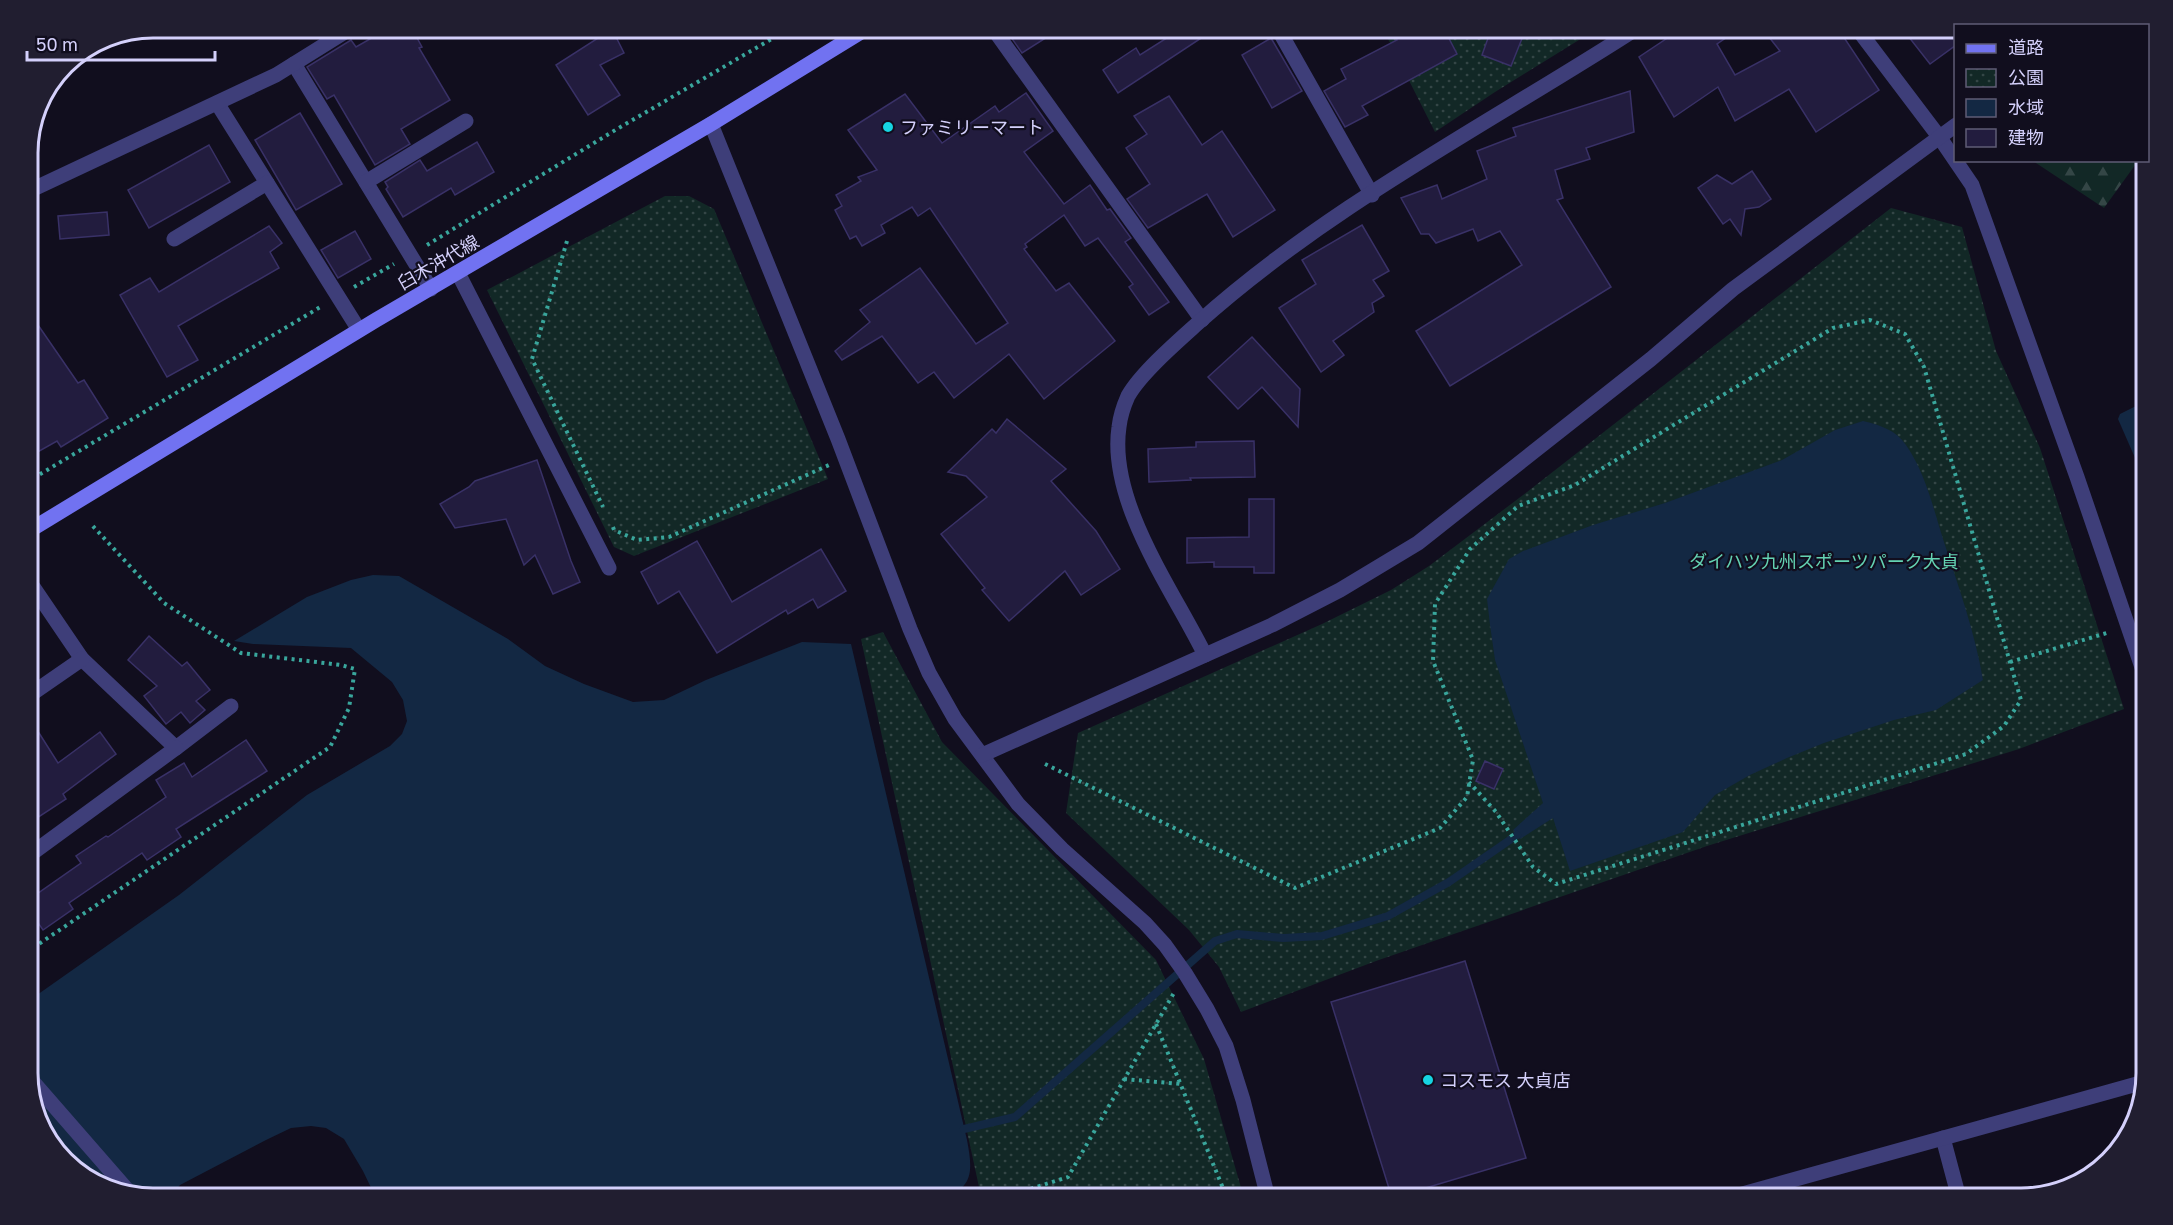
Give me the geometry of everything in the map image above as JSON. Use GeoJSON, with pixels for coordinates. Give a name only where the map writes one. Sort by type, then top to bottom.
{"type":"FeatureCollection","features":[{"type":"Feature","properties":{"kind":"main road","name":"臼木沖代線"},"geometry":{"type":"LineString","coordinates":[[38,525],[359,330],[711,124],[851,38]]}},
{"type":"Feature","properties":{"kind":"street"},"geometry":{"type":"LineString","coordinates":[[38,187],[276,75],[335,38]]}},
{"type":"Feature","properties":{"kind":"street"},"geometry":{"type":"LineString","coordinates":[[1000,38],[1202,320]]}},
{"type":"Feature","properties":{"kind":"street"},"geometry":{"type":"LineString","coordinates":[[1283,38],[1372,195]]}},
{"type":"Feature","properties":{"kind":"street"},"geometry":{"type":"LineString","coordinates":[[1205,656],[1154,561],[1137,525],[1125,487],[1118,452],[1119,425],[1128,396],[1149,370],[1202,320],[1241,286],[1286,253],[1372,195],[1622,38]]}},
{"type":"Feature","properties":{"kind":"street"},"geometry":{"type":"LineString","coordinates":[[1864,38],[1954,159]]}},
{"type":"Feature","properties":{"kind":"street"},"geometry":{"type":"LineString","coordinates":[[294,64],[431,289]]}},
{"type":"Feature","properties":{"kind":"street"},"geometry":{"type":"LineString","coordinates":[[218,103],[359,330]]}},
{"type":"Feature","properties":{"kind":"street"},"geometry":{"type":"LineString","coordinates":[[366,182],[466,121]]}},
{"type":"Feature","properties":{"kind":"street"},"geometry":{"type":"LineString","coordinates":[[711,124],[929,673],[955,719],[1018,804],[1062,849],[1145,923],[1165,945],[1185,973],[1207,1008],[1226,1047],[1243,1100],[1265,1188]]}},
{"type":"Feature","properties":{"kind":"street"},"geometry":{"type":"LineString","coordinates":[[982,755],[1272,625],[1340,590],[1418,543],[1651,359],[1733,289],[1954,127]]}},
{"type":"Feature","properties":{"kind":"street"},"geometry":{"type":"LineString","coordinates":[[1956,162],[1972,185],[2081,488],[2136,648]]}},
{"type":"Feature","properties":{"kind":"street"},"geometry":{"type":"LineString","coordinates":[[174,239],[267,183]]}},
{"type":"Feature","properties":{"kind":"street"},"geometry":{"type":"LineString","coordinates":[[458,273],[609,568]]}},
{"type":"Feature","properties":{"kind":"street"},"geometry":{"type":"LineString","coordinates":[[38,594],[82,659],[176,748]]}},
{"type":"Feature","properties":{"kind":"street"},"geometry":{"type":"LineString","coordinates":[[38,689],[82,659]]}},
{"type":"Feature","properties":{"kind":"street"},"geometry":{"type":"LineString","coordinates":[[38,849],[231,706]]}},
{"type":"Feature","properties":{"kind":"street"},"geometry":{"type":"LineString","coordinates":[[1764,1188],[2135,1084]]}},
{"type":"Feature","properties":{"kind":"street"},"geometry":{"type":"LineString","coordinates":[[39,1088],[122,1184]]}},
{"type":"Feature","properties":{"kind":"street"},"geometry":{"type":"LineString","coordinates":[[1943,1138],[1956,1188]]}},
{"type":"Feature","properties":{"kind":"path"},"geometry":{"type":"LineString","coordinates":[[567,242],[532,359],[604,509]]}},
{"type":"Feature","properties":{"kind":"path"},"geometry":{"type":"LineString","coordinates":[[1045,764],[1295,888],[1440,828],[1467,797],[1469,782],[1473,760],[1433,661],[1435,604],[1470,549],[1518,506],[1575,485],[1833,328],[1870,320],[1905,334],[1924,367],[2021,699],[2004,726],[1966,754],[1556,884],[1533,867],[1504,824],[1469,782]]}},
{"type":"Feature","properties":{"kind":"path"},"geometry":{"type":"LineString","coordinates":[[609,520],[614,530],[638,540],[669,537],[830,465]]}},
{"type":"Feature","properties":{"kind":"path"},"geometry":{"type":"LineString","coordinates":[[2010,662],[2113,631]]}},
{"type":"Feature","properties":{"kind":"path"},"geometry":{"type":"LineString","coordinates":[[1035,1188],[1068,1178],[1175,990]]}},
{"type":"Feature","properties":{"kind":"path"},"geometry":{"type":"LineString","coordinates":[[1156,1024],[1223,1188]]}},
{"type":"Feature","properties":{"kind":"path"},"geometry":{"type":"LineString","coordinates":[[1124,1080],[1180,1084]]}},
{"type":"Feature","properties":{"kind":"green space"},"geometry":{"type":"Polygon","coordinates":[[[1388,38],[1582,38],[1495,92],[1435,132],[1388,38]]]}},
{"type":"Feature","properties":{"kind":"green space"},"geometry":{"type":"Polygon","coordinates":[[[2035,162],[2135,162],[2104,208],[2035,162]]]}},
{"type":"Feature","properties":{"kind":"green space"},"geometry":{"type":"Polygon","coordinates":[[[665,196],[689,196],[714,209],[828,479],[634,556],[614,547],[487,290],[665,196]]]}},
{"type":"Feature","properties":{"kind":"green space","name":"ダイハツ九州スポーツパーク大貞"},"geometry":{"type":"Polygon","coordinates":[[[1891,208],[1962,227],[1996,351],[2040,448],[2124,709],[2019,749],[1707,846],[1376,961],[1241,1012],[1219,967],[1189,930],[1066,813],[1078,733],[1322,624],[1391,590],[1429,566],[1891,208]]]}},
{"type":"Feature","properties":{"kind":"green space"},"geometry":{"type":"Polygon","coordinates":[[[883,632],[942,742],[1156,960],[1204,1059],[1241,1188],[976,1188],[979,1187],[861,639],[883,632]]]}},
{"type":"Feature","properties":{"kind":"water"},"geometry":{"type":"Polygon","coordinates":[[[2135,406],[2135,459],[2118,419],[2120,414],[2135,406]]]}},
{"type":"Feature","properties":{"kind":"water"},"geometry":{"type":"Polygon","coordinates":[[[1863,421],[1881,426],[1897,435],[1913,455],[1928,490],[1966,609],[1983,680],[1936,710],[1894,720],[1824,743],[1750,775],[1715,795],[1683,832],[1570,871],[1553,818],[1520,839],[1513,830],[1543,803],[1495,660],[1490,625],[1487,599],[1509,559],[1523,551],[1593,525],[1665,503],[1782,460],[1835,430],[1863,421]]]}},
{"type":"Feature","properties":{"kind":"water"},"geometry":{"type":"Polygon","coordinates":[[[373,575],[399,576],[508,639],[545,666],[584,684],[633,702],[664,700],[706,680],[802,642],[851,644],[967,1140],[970,1170],[965,1184],[961,1188],[371,1188],[344,1139],[326,1128],[311,1126],[291,1128],[177,1188],[137,1187],[123,1184],[95,1172],[71,1154],[49,1123],[40,1095],[38,994],[179,895],[307,795],[390,746],[402,734],[407,721],[403,700],[392,682],[351,648],[253,644],[234,641],[307,597],[351,580],[373,575]]]}},
{"type":"Feature","properties":{"kind":"building"},"geometry":{"type":"Polygon","coordinates":[[[372,38],[417,38],[422,47],[419,48],[450,100],[401,129],[410,144],[375,165],[334,95],[327,99],[307,67],[351,40],[356,47],[372,38]]]}},
{"type":"Feature","properties":{"kind":"building"},"geometry":{"type":"Polygon","coordinates":[[[598,38],[616,38],[624,53],[600,65],[620,95],[588,115],[556,65],[598,38]]]}},
{"type":"Feature","properties":{"kind":"building"},"geometry":{"type":"Polygon","coordinates":[[[1012,38],[1046,38],[1022,53],[1012,38]]]}},
{"type":"Feature","properties":{"kind":"building"},"geometry":{"type":"Polygon","coordinates":[[[1167,38],[1201,38],[1118,93],[1103,70],[1136,48],[1140,55],[1167,38]]]}},
{"type":"Feature","properties":{"kind":"building"},"geometry":{"type":"Polygon","coordinates":[[[1271,38],[1302,91],[1272,108],[1242,55],[1271,38]]]}},
{"type":"Feature","properties":{"kind":"building"},"geometry":{"type":"Polygon","coordinates":[[[1396,38],[1449,38],[1457,54],[1362,106],[1368,115],[1345,127],[1324,91],[1346,79],[1341,69],[1397,40],[1396,38]]]}},
{"type":"Feature","properties":{"kind":"building"},"geometry":{"type":"Polygon","coordinates":[[[1488,38],[1522,38],[1511,66],[1482,55],[1488,38]]]}},
{"type":"Feature","properties":{"kind":"building"},"geometry":{"type":"Polygon","coordinates":[[[1668,38],[1726,38],[1717,44],[1735,75],[1780,51],[1770,38],[1844,38],[1879,90],[1816,132],[1789,89],[1735,121],[1718,87],[1674,117],[1639,57],[1668,38]]]}},
{"type":"Feature","properties":{"kind":"building"},"geometry":{"type":"Polygon","coordinates":[[[1910,38],[1954,38],[1954,46],[1930,64],[1910,38]]]}},
{"type":"Feature","properties":{"kind":"building"},"geometry":{"type":"Polygon","coordinates":[[[1630,91],[1634,132],[1586,148],[1590,159],[1555,170],[1563,198],[1557,200],[1611,287],[1450,386],[1416,331],[1522,265],[1500,231],[1478,241],[1473,229],[1436,243],[1429,234],[1421,234],[1401,198],[1437,185],[1442,199],[1487,179],[1477,151],[1516,136],[1513,128],[1630,91]]]}},
{"type":"Feature","properties":{"kind":"building"},"geometry":{"type":"Polygon","coordinates":[[[1026,93],[1053,131],[1024,152],[1064,204],[1090,185],[1107,210],[1110,209],[1131,238],[1125,242],[1169,302],[1149,315],[1129,287],[1133,284],[1098,238],[1085,246],[1064,215],[1025,244],[1027,247],[1024,249],[1056,291],[1069,283],[1115,341],[1044,399],[1009,354],[954,398],[934,372],[918,383],[882,336],[842,360],[835,351],[870,322],[860,310],[920,268],[976,344],[1008,323],[930,208],[918,216],[912,207],[881,225],[885,233],[862,246],[856,236],[850,239],[835,210],[842,206],[836,195],[861,181],[858,177],[877,170],[848,130],[905,94],[942,143],[995,106],[999,112],[1026,93]]]}},
{"type":"Feature","properties":{"kind":"building"},"geometry":{"type":"Polygon","coordinates":[[[1169,96],[1202,145],[1222,131],[1275,210],[1233,237],[1207,194],[1148,228],[1127,199],[1150,184],[1126,148],[1147,134],[1134,116],[1169,96]]]}},
{"type":"Feature","properties":{"kind":"building"},"geometry":{"type":"Polygon","coordinates":[[[300,113],[342,184],[296,210],[255,140],[300,113]]]}},
{"type":"Feature","properties":{"kind":"building"},"geometry":{"type":"Polygon","coordinates":[[[477,142],[494,172],[455,195],[451,188],[403,217],[386,189],[388,187],[385,182],[420,160],[427,171],[477,142]]]}},
{"type":"Feature","properties":{"kind":"building"},"geometry":{"type":"Polygon","coordinates":[[[209,145],[230,182],[149,228],[128,190],[209,145]]]}},
{"type":"Feature","properties":{"kind":"building"},"geometry":{"type":"Polygon","coordinates":[[[1752,171],[1771,199],[1759,207],[1745,209],[1741,235],[1730,219],[1723,224],[1698,188],[1717,175],[1732,184],[1752,171]]]}},
{"type":"Feature","properties":{"kind":"building"},"geometry":{"type":"Polygon","coordinates":[[[107,212],[109,235],[60,239],[58,216],[107,212]]]}},
{"type":"Feature","properties":{"kind":"building"},"geometry":{"type":"Polygon","coordinates":[[[1362,225],[1389,271],[1373,280],[1384,296],[1372,303],[1374,312],[1333,341],[1344,355],[1321,372],[1279,308],[1316,284],[1302,260],[1362,225]]]}},
{"type":"Feature","properties":{"kind":"building"},"geometry":{"type":"Polygon","coordinates":[[[269,226],[282,243],[270,252],[279,268],[178,326],[198,360],[167,377],[120,295],[150,278],[159,292],[269,226]]]}},
{"type":"Feature","properties":{"kind":"building"},"geometry":{"type":"Polygon","coordinates":[[[355,231],[371,259],[338,278],[321,250],[355,231]]]}},
{"type":"Feature","properties":{"kind":"building"},"geometry":{"type":"Polygon","coordinates":[[[38,325],[78,383],[84,380],[108,418],[61,447],[57,441],[38,452],[38,325]]]}},
{"type":"Feature","properties":{"kind":"building"},"geometry":{"type":"Polygon","coordinates":[[[1252,337],[1300,389],[1298,427],[1262,387],[1238,409],[1208,377],[1252,337]]]}},
{"type":"Feature","properties":{"kind":"building"},"geometry":{"type":"Polygon","coordinates":[[[1007,419],[1066,469],[1051,481],[1096,531],[1120,569],[1081,595],[1065,571],[1009,621],[982,590],[985,588],[941,534],[987,497],[966,476],[948,472],[992,429],[996,433],[1007,419]]]}},
{"type":"Feature","properties":{"kind":"building"},"geometry":{"type":"Polygon","coordinates":[[[1254,441],[1255,477],[1190,478],[1191,480],[1149,482],[1148,449],[1196,447],[1196,442],[1254,441]]]}},
{"type":"Feature","properties":{"kind":"building"},"geometry":{"type":"Polygon","coordinates":[[[537,460],[580,582],[553,594],[535,555],[524,565],[506,519],[455,528],[440,504],[475,481],[537,460]]]}},
{"type":"Feature","properties":{"kind":"building"},"geometry":{"type":"Polygon","coordinates":[[[1249,499],[1274,499],[1274,573],[1254,573],[1254,567],[1214,567],[1214,562],[1187,563],[1187,538],[1249,537],[1249,499]]]}},
{"type":"Feature","properties":{"kind":"building"},"geometry":{"type":"Polygon","coordinates":[[[697,541],[732,602],[821,549],[846,591],[818,608],[813,599],[788,614],[786,610],[717,653],[679,591],[658,604],[641,572],[697,541]]]}},
{"type":"Feature","properties":{"kind":"building"},"geometry":{"type":"Polygon","coordinates":[[[149,636],[182,666],[187,662],[210,690],[196,701],[205,710],[190,723],[181,712],[166,724],[144,696],[157,686],[128,660],[149,636]]]}},
{"type":"Feature","properties":{"kind":"building"},"geometry":{"type":"Polygon","coordinates":[[[38,731],[58,763],[100,732],[116,754],[63,794],[66,799],[38,817],[38,731]]]}},
{"type":"Feature","properties":{"kind":"building"},"geometry":{"type":"Polygon","coordinates":[[[246,740],[267,771],[176,829],[181,837],[147,860],[142,853],[69,903],[73,909],[43,930],[38,923],[38,893],[81,863],[76,856],[166,797],[156,780],[184,763],[192,777],[246,740]]]}},
{"type":"Feature","properties":{"kind":"building"},"geometry":{"type":"Polygon","coordinates":[[[1485,761],[1503,769],[1494,789],[1476,781],[1485,761]]]}},
{"type":"Feature","properties":{"kind":"building","name":"コスモス 大貞店"},"geometry":{"type":"Polygon","coordinates":[[[1465,961],[1526,1158],[1426,1188],[1389,1188],[1331,1002],[1465,961]]]}},
{"type":"Feature","properties":{"kind":"waterway"},"geometry":{"type":"LineString","coordinates":[[964,1129],[1015,1117],[1215,941],[1237,934],[1283,938],[1322,936],[1388,916],[1449,882],[1517,835]]}},
{"type":"Feature","properties":{"kind":"place","name":"ファミリーマート"},"geometry":{"type":"Point","coordinates":[888,127]}},
{"type":"Feature","properties":{"kind":"place","name":"コスモス 大貞店"},"geometry":{"type":"Point","coordinates":[1428,1080]}}]}
